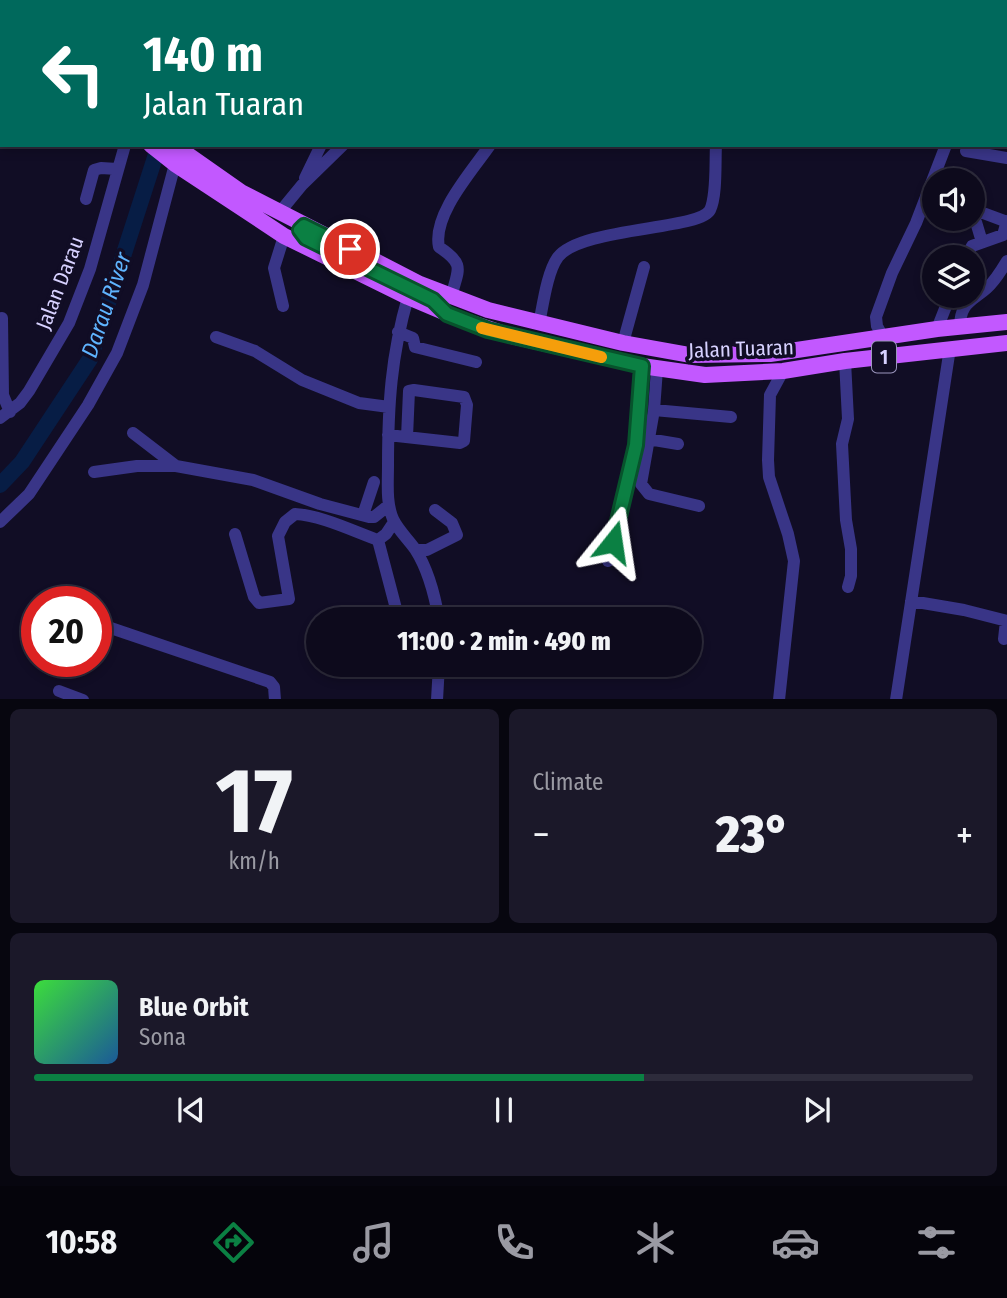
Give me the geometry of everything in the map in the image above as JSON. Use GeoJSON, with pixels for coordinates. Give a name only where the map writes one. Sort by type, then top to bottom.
{"type":"FeatureCollection","features":[{"type":"Feature","properties":{"kind":"main road","name":"Jalan Tuaran"},"geometry":{"type":"LineString","coordinates":[[158,147],[177,153],[279,213],[420,284],[452,297],[539,324],[623,343],[690,355],[743,356],[794,352],[883,337],[1007,322]]}},
{"type":"Feature","properties":{"kind":"main road","name":"Jalan Tuaran"},"geometry":{"type":"LineString","coordinates":[[177,153],[284,236],[408,297],[500,333],[650,368],[705,375],[761,373],[1007,343]]}},
{"type":"Feature","properties":{"kind":"main road"},"geometry":{"type":"LineString","coordinates":[[304,226],[300,230],[306,238],[433,300],[447,314]]}},
{"type":"Feature","properties":{"kind":"street","name":"Jalan Darau"},"geometry":{"type":"LineString","coordinates":[[5,415],[20,403],[29,391],[69,323],[90,269],[124,147]]}},
{"type":"Feature","properties":{"kind":"street"},"geometry":{"type":"LineString","coordinates":[[302,185],[320,147]]}},
{"type":"Feature","properties":{"kind":"street"},"geometry":{"type":"LineString","coordinates":[[279,213],[302,185],[341,147]]}},
{"type":"Feature","properties":{"kind":"street"},"geometry":{"type":"LineString","coordinates":[[452,297],[458,268],[455,257],[439,247],[438,233],[450,203],[489,147]]}},
{"type":"Feature","properties":{"kind":"street"},"geometry":{"type":"LineString","coordinates":[[539,324],[556,259],[563,251],[633,229],[677,224],[704,217],[710,211],[716,147]]}},
{"type":"Feature","properties":{"kind":"street"},"geometry":{"type":"LineString","coordinates":[[883,337],[876,317],[945,147]]}},
{"type":"Feature","properties":{"kind":"street"},"geometry":{"type":"LineString","coordinates":[[966,151],[1007,158]]}},
{"type":"Feature","properties":{"kind":"street"},"geometry":{"type":"LineString","coordinates":[[0,522],[29,494],[88,405],[117,353],[143,285],[177,153]]}},
{"type":"Feature","properties":{"kind":"street"},"geometry":{"type":"LineString","coordinates":[[86,199],[94,170],[117,169]]}},
{"type":"Feature","properties":{"kind":"street"},"geometry":{"type":"LineString","coordinates":[[974,245],[1003,235],[1007,222],[985,217]]}},
{"type":"Feature","properties":{"kind":"street"},"geometry":{"type":"LineString","coordinates":[[978,231],[982,242]]}},
{"type":"Feature","properties":{"kind":"street"},"geometry":{"type":"LineString","coordinates":[[284,236],[274,268],[284,306]]}},
{"type":"Feature","properties":{"kind":"street"},"geometry":{"type":"LineString","coordinates":[[960,327],[963,307],[989,287],[1007,261]]}},
{"type":"Feature","properties":{"kind":"street"},"geometry":{"type":"LineString","coordinates":[[623,343],[644,267]]}},
{"type":"Feature","properties":{"kind":"street"},"geometry":{"type":"LineString","coordinates":[[408,297],[391,371],[388,505],[394,522],[416,551],[437,607]]}},
{"type":"Feature","properties":{"kind":"street"},"geometry":{"type":"LineString","coordinates":[[937,330],[945,308]]}},
{"type":"Feature","properties":{"kind":"street"},"geometry":{"type":"LineString","coordinates":[[2,317],[5,415]]}},
{"type":"Feature","properties":{"kind":"street"},"geometry":{"type":"LineString","coordinates":[[398,332],[413,338],[415,346],[476,362]]}},
{"type":"Feature","properties":{"kind":"street"},"geometry":{"type":"LineString","coordinates":[[216,337],[256,351],[302,380],[359,403],[389,407]]}},
{"type":"Feature","properties":{"kind":"street"},"geometry":{"type":"LineString","coordinates":[[896,699],[950,348]]}},
{"type":"Feature","properties":{"kind":"street"},"geometry":{"type":"LineString","coordinates":[[845,361],[848,419],[842,444],[846,520],[851,549],[851,576],[848,587]]}},
{"type":"Feature","properties":{"kind":"street"},"geometry":{"type":"LineString","coordinates":[[650,368],[654,410],[640,484],[643,490],[666,499],[699,506]]}},
{"type":"Feature","properties":{"kind":"street"},"geometry":{"type":"LineString","coordinates":[[608,561],[636,445],[650,368]]}},
{"type":"Feature","properties":{"kind":"street"},"geometry":{"type":"LineString","coordinates":[[770,396],[783,371]]}},
{"type":"Feature","properties":{"kind":"street"},"geometry":{"type":"LineString","coordinates":[[761,373],[770,396],[768,470],[794,562],[779,699]]}},
{"type":"Feature","properties":{"kind":"street"},"geometry":{"type":"LineString","coordinates":[[388,435],[460,443],[464,441],[467,405],[464,397],[409,391],[407,437]]}},
{"type":"Feature","properties":{"kind":"street"},"geometry":{"type":"LineString","coordinates":[[654,410],[730,417]]}},
{"type":"Feature","properties":{"kind":"street"},"geometry":{"type":"LineString","coordinates":[[133,433],[176,466]]}},
{"type":"Feature","properties":{"kind":"street"},"geometry":{"type":"LineString","coordinates":[[648,439],[678,444]]}},
{"type":"Feature","properties":{"kind":"street"},"geometry":{"type":"LineString","coordinates":[[94,472],[137,466],[176,466],[253,480],[363,515],[374,517],[388,505]]}},
{"type":"Feature","properties":{"kind":"street"},"geometry":{"type":"LineString","coordinates":[[363,515],[374,482]]}},
{"type":"Feature","properties":{"kind":"street"},"geometry":{"type":"LineString","coordinates":[[416,551],[428,550],[457,534],[452,523],[435,510]]}},
{"type":"Feature","properties":{"kind":"street"},"geometry":{"type":"LineString","coordinates":[[235,534],[254,597],[259,603],[289,599],[278,536],[285,522],[295,514],[311,514],[378,540]]}},
{"type":"Feature","properties":{"kind":"street"},"geometry":{"type":"LineString","coordinates":[[378,540],[394,522]]}},
{"type":"Feature","properties":{"kind":"street"},"geometry":{"type":"LineString","coordinates":[[378,540],[396,607]]}},
{"type":"Feature","properties":{"kind":"street"},"geometry":{"type":"LineString","coordinates":[[911,601],[1007,621],[1004,639]]}},
{"type":"Feature","properties":{"kind":"street"},"geometry":{"type":"LineString","coordinates":[[112,628],[270,682],[275,693]]}},
{"type":"Feature","properties":{"kind":"street"},"geometry":{"type":"LineString","coordinates":[[437,699],[438,677]]}},
{"type":"Feature","properties":{"kind":"street"},"geometry":{"type":"LineString","coordinates":[[59,691],[83,699]]}},
{"type":"Feature","properties":{"kind":"waterway","name":"Darau River"},"geometry":{"type":"LineString","coordinates":[[0,485],[22,462],[90,359],[158,147]]}},
{"type":"Feature","properties":{"kind":"slow traffic"},"geometry":{"type":"LineString","coordinates":[[482,328],[601,357]]}},
{"type":"Feature","properties":{"kind":"route"},"geometry":{"type":"LineString","coordinates":[[350,249],[304,226],[300,230],[306,238],[433,300],[447,314],[488,330],[642,366],[636,445],[613,542]]}}]}
